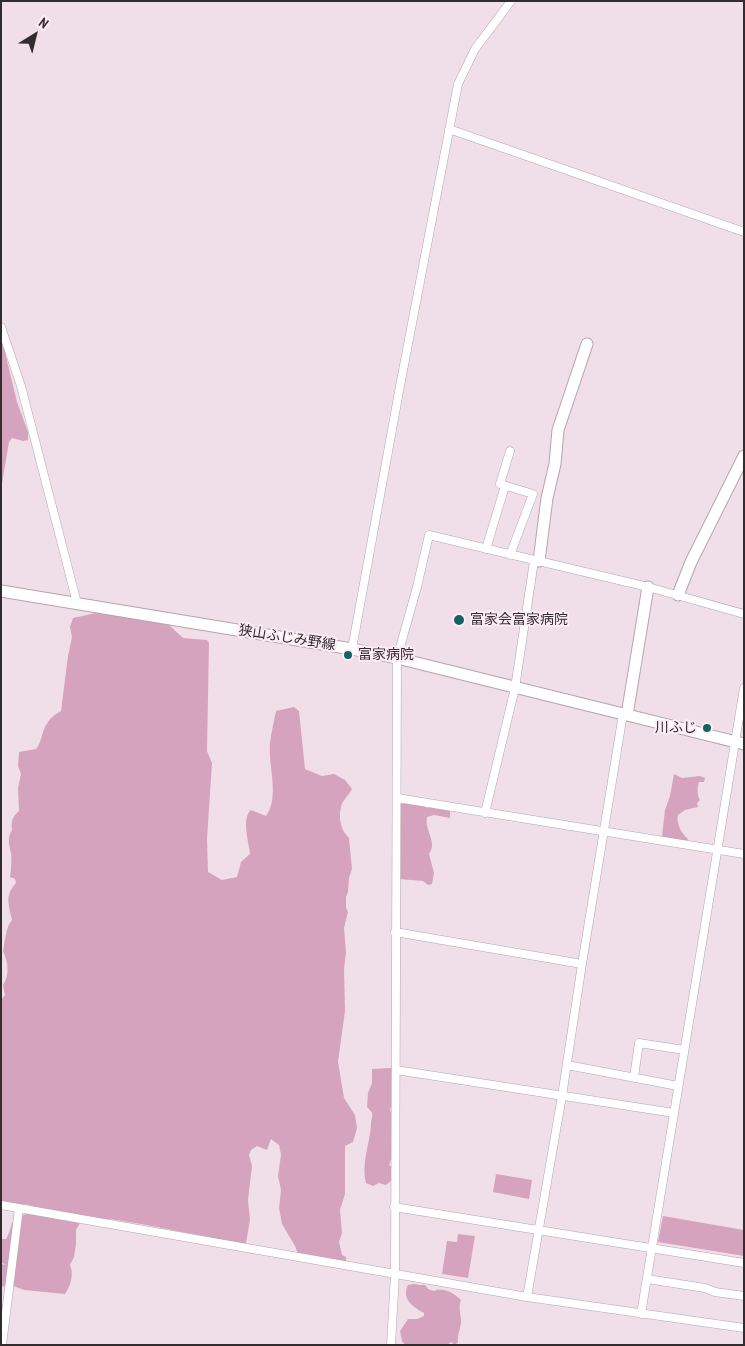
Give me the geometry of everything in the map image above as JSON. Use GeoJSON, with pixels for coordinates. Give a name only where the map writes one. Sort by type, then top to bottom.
{"type":"FeatureCollection","features":[{"type":"Feature","properties":{"kind":"main road"},"geometry":{"type":"LineString","coordinates":[[537,561],[547,498],[555,464],[558,430],[587,344]]}},
{"type":"Feature","properties":{"kind":"main road"},"geometry":{"type":"LineString","coordinates":[[678,595],[691,562],[744,456]]}},
{"type":"Feature","properties":{"kind":"main road"},"geometry":{"type":"LineString","coordinates":[[625,715],[648,587]]}},
{"type":"Feature","properties":{"kind":"main road","name":"狭山ふじみ野線"},"geometry":{"type":"LineString","coordinates":[[1,591],[397,658],[740,743]]}},
{"type":"Feature","properties":{"kind":"street"},"geometry":{"type":"LineString","coordinates":[[352,649],[458,84],[475,49],[511,1]]}},
{"type":"Feature","properties":{"kind":"street"},"geometry":{"type":"LineString","coordinates":[[449,129],[744,232]]}},
{"type":"Feature","properties":{"kind":"street"},"geometry":{"type":"LineString","coordinates":[[1,327],[21,386],[77,604]]}},
{"type":"Feature","properties":{"kind":"street"},"geometry":{"type":"LineString","coordinates":[[510,451],[500,484],[547,498]]}},
{"type":"Feature","properties":{"kind":"street"},"geometry":{"type":"LineString","coordinates":[[486,549],[505,486]]}},
{"type":"Feature","properties":{"kind":"street"},"geometry":{"type":"LineString","coordinates":[[510,555],[533,494]]}},
{"type":"Feature","properties":{"kind":"street"},"geometry":{"type":"LineString","coordinates":[[391,1345],[394,1274],[396,1070],[397,658],[417,588],[429,535],[648,587],[744,614]]}},
{"type":"Feature","properties":{"kind":"street"},"geometry":{"type":"LineString","coordinates":[[484,813],[515,688],[537,561]]}},
{"type":"Feature","properties":{"kind":"street"},"geometry":{"type":"LineString","coordinates":[[641,1314],[717,850],[740,743],[744,688]]}},
{"type":"Feature","properties":{"kind":"street"},"geometry":{"type":"LineString","coordinates":[[527,1297],[625,715]]}},
{"type":"Feature","properties":{"kind":"street"},"geometry":{"type":"LineString","coordinates":[[397,798],[744,854]]}},
{"type":"Feature","properties":{"kind":"street"},"geometry":{"type":"LineString","coordinates":[[395,932],[582,964]]}},
{"type":"Feature","properties":{"kind":"street"},"geometry":{"type":"LineString","coordinates":[[634,1078],[639,1043],[684,1050]]}},
{"type":"Feature","properties":{"kind":"street"},"geometry":{"type":"LineString","coordinates":[[567,1065],[678,1086]]}},
{"type":"Feature","properties":{"kind":"street"},"geometry":{"type":"LineString","coordinates":[[396,1070],[674,1113]]}},
{"type":"Feature","properties":{"kind":"street"},"geometry":{"type":"LineString","coordinates":[[1,1205],[527,1297],[744,1328]]}},
{"type":"Feature","properties":{"kind":"street"},"geometry":{"type":"LineString","coordinates":[[394,1206],[744,1263]]}},
{"type":"Feature","properties":{"kind":"street"},"geometry":{"type":"LineString","coordinates":[[2,1345],[20,1208]]}},
{"type":"Feature","properties":{"kind":"street"},"geometry":{"type":"LineString","coordinates":[[647,1280],[705,1288],[715,1292],[744,1296]]}},
{"type":"Feature","properties":{"kind":"shaded area"},"geometry":{"type":"Polygon","coordinates":[[[1,336],[17,402],[28,432],[28,440],[23,441],[12,438],[9,442],[1,489],[1,336]]]}},
{"type":"Feature","properties":{"kind":"shaded area"},"geometry":{"type":"Polygon","coordinates":[[[100,612],[169,625],[183,638],[207,640],[209,643],[207,751],[212,763],[207,839],[208,872],[222,880],[237,877],[241,862],[250,854],[246,831],[248,814],[251,810],[266,816],[270,808],[273,791],[270,743],[276,711],[294,707],[299,711],[305,769],[322,776],[334,774],[345,780],[352,789],[344,800],[340,811],[342,828],[349,838],[352,869],[346,897],[348,912],[344,928],[346,952],[344,969],[345,1011],[338,1062],[344,1098],[355,1115],[357,1128],[353,1142],[345,1146],[345,1194],[340,1210],[342,1233],[339,1242],[342,1255],[346,1257],[346,1263],[298,1254],[282,1224],[279,1208],[281,1190],[278,1176],[281,1155],[279,1145],[271,1139],[267,1150],[257,1146],[251,1150],[249,1155],[252,1166],[248,1200],[250,1220],[246,1243],[242,1244],[110,1219],[98,1223],[83,1221],[76,1230],[74,1257],[70,1265],[72,1272],[71,1280],[65,1294],[24,1290],[8,1284],[7,1287],[1,1286],[1,1264],[6,1265],[1,1262],[1,1239],[6,1239],[12,1223],[30,1211],[31,1205],[1,1202],[1,1000],[5,995],[3,985],[7,972],[3,951],[7,930],[12,920],[9,896],[16,883],[15,879],[10,877],[9,836],[12,830],[12,819],[19,811],[18,788],[21,774],[18,766],[19,752],[36,749],[49,720],[61,711],[72,637],[70,627],[73,618],[100,612]]]}},
{"type":"Feature","properties":{"kind":"shaded area"},"geometry":{"type":"Polygon","coordinates":[[[674,774],[682,778],[700,776],[705,778],[704,782],[699,782],[698,784],[700,800],[697,803],[698,807],[685,810],[678,815],[678,825],[688,839],[687,842],[664,839],[662,836],[665,810],[674,774]]]}},
{"type":"Feature","properties":{"kind":"shaded area"},"geometry":{"type":"Polygon","coordinates":[[[409,803],[424,804],[426,808],[434,807],[450,810],[450,818],[434,815],[427,817],[427,827],[432,840],[429,854],[434,873],[432,884],[428,885],[423,881],[399,879],[396,805],[409,803]]]}},
{"type":"Feature","properties":{"kind":"shaded area"},"geometry":{"type":"Polygon","coordinates":[[[372,1069],[393,1069],[391,1086],[394,1105],[390,1109],[393,1119],[391,1137],[393,1155],[389,1165],[392,1167],[393,1179],[386,1185],[379,1183],[373,1186],[366,1183],[365,1176],[365,1161],[372,1116],[372,1112],[367,1107],[368,1093],[372,1083],[372,1069]]]}},
{"type":"Feature","properties":{"kind":"shaded area"},"geometry":{"type":"Polygon","coordinates":[[[496,1174],[532,1180],[529,1199],[493,1192],[496,1174]]]}},
{"type":"Feature","properties":{"kind":"shaded area"},"geometry":{"type":"Polygon","coordinates":[[[663,1216],[744,1230],[744,1256],[658,1242],[663,1216]]]}},
{"type":"Feature","properties":{"kind":"shaded area"},"geometry":{"type":"Polygon","coordinates":[[[458,1234],[475,1236],[468,1278],[442,1274],[447,1241],[457,1242],[458,1234]]]}},
{"type":"Feature","properties":{"kind":"shaded area"},"geometry":{"type":"Polygon","coordinates":[[[408,1285],[425,1285],[428,1289],[434,1291],[441,1289],[449,1291],[461,1300],[461,1324],[458,1342],[455,1345],[451,1342],[447,1345],[405,1345],[402,1341],[400,1331],[408,1319],[417,1319],[424,1316],[424,1313],[412,1305],[407,1298],[406,1290],[408,1285]]]}},
{"type":"Feature","properties":{"kind":"place","name":"富家会富家病院"},"geometry":{"type":"Point","coordinates":[459,620]}},
{"type":"Feature","properties":{"kind":"place","name":"富家病院"},"geometry":{"type":"Point","coordinates":[348,655]}},
{"type":"Feature","properties":{"kind":"place","name":"川ふじ"},"geometry":{"type":"Point","coordinates":[707,728]}}]}
